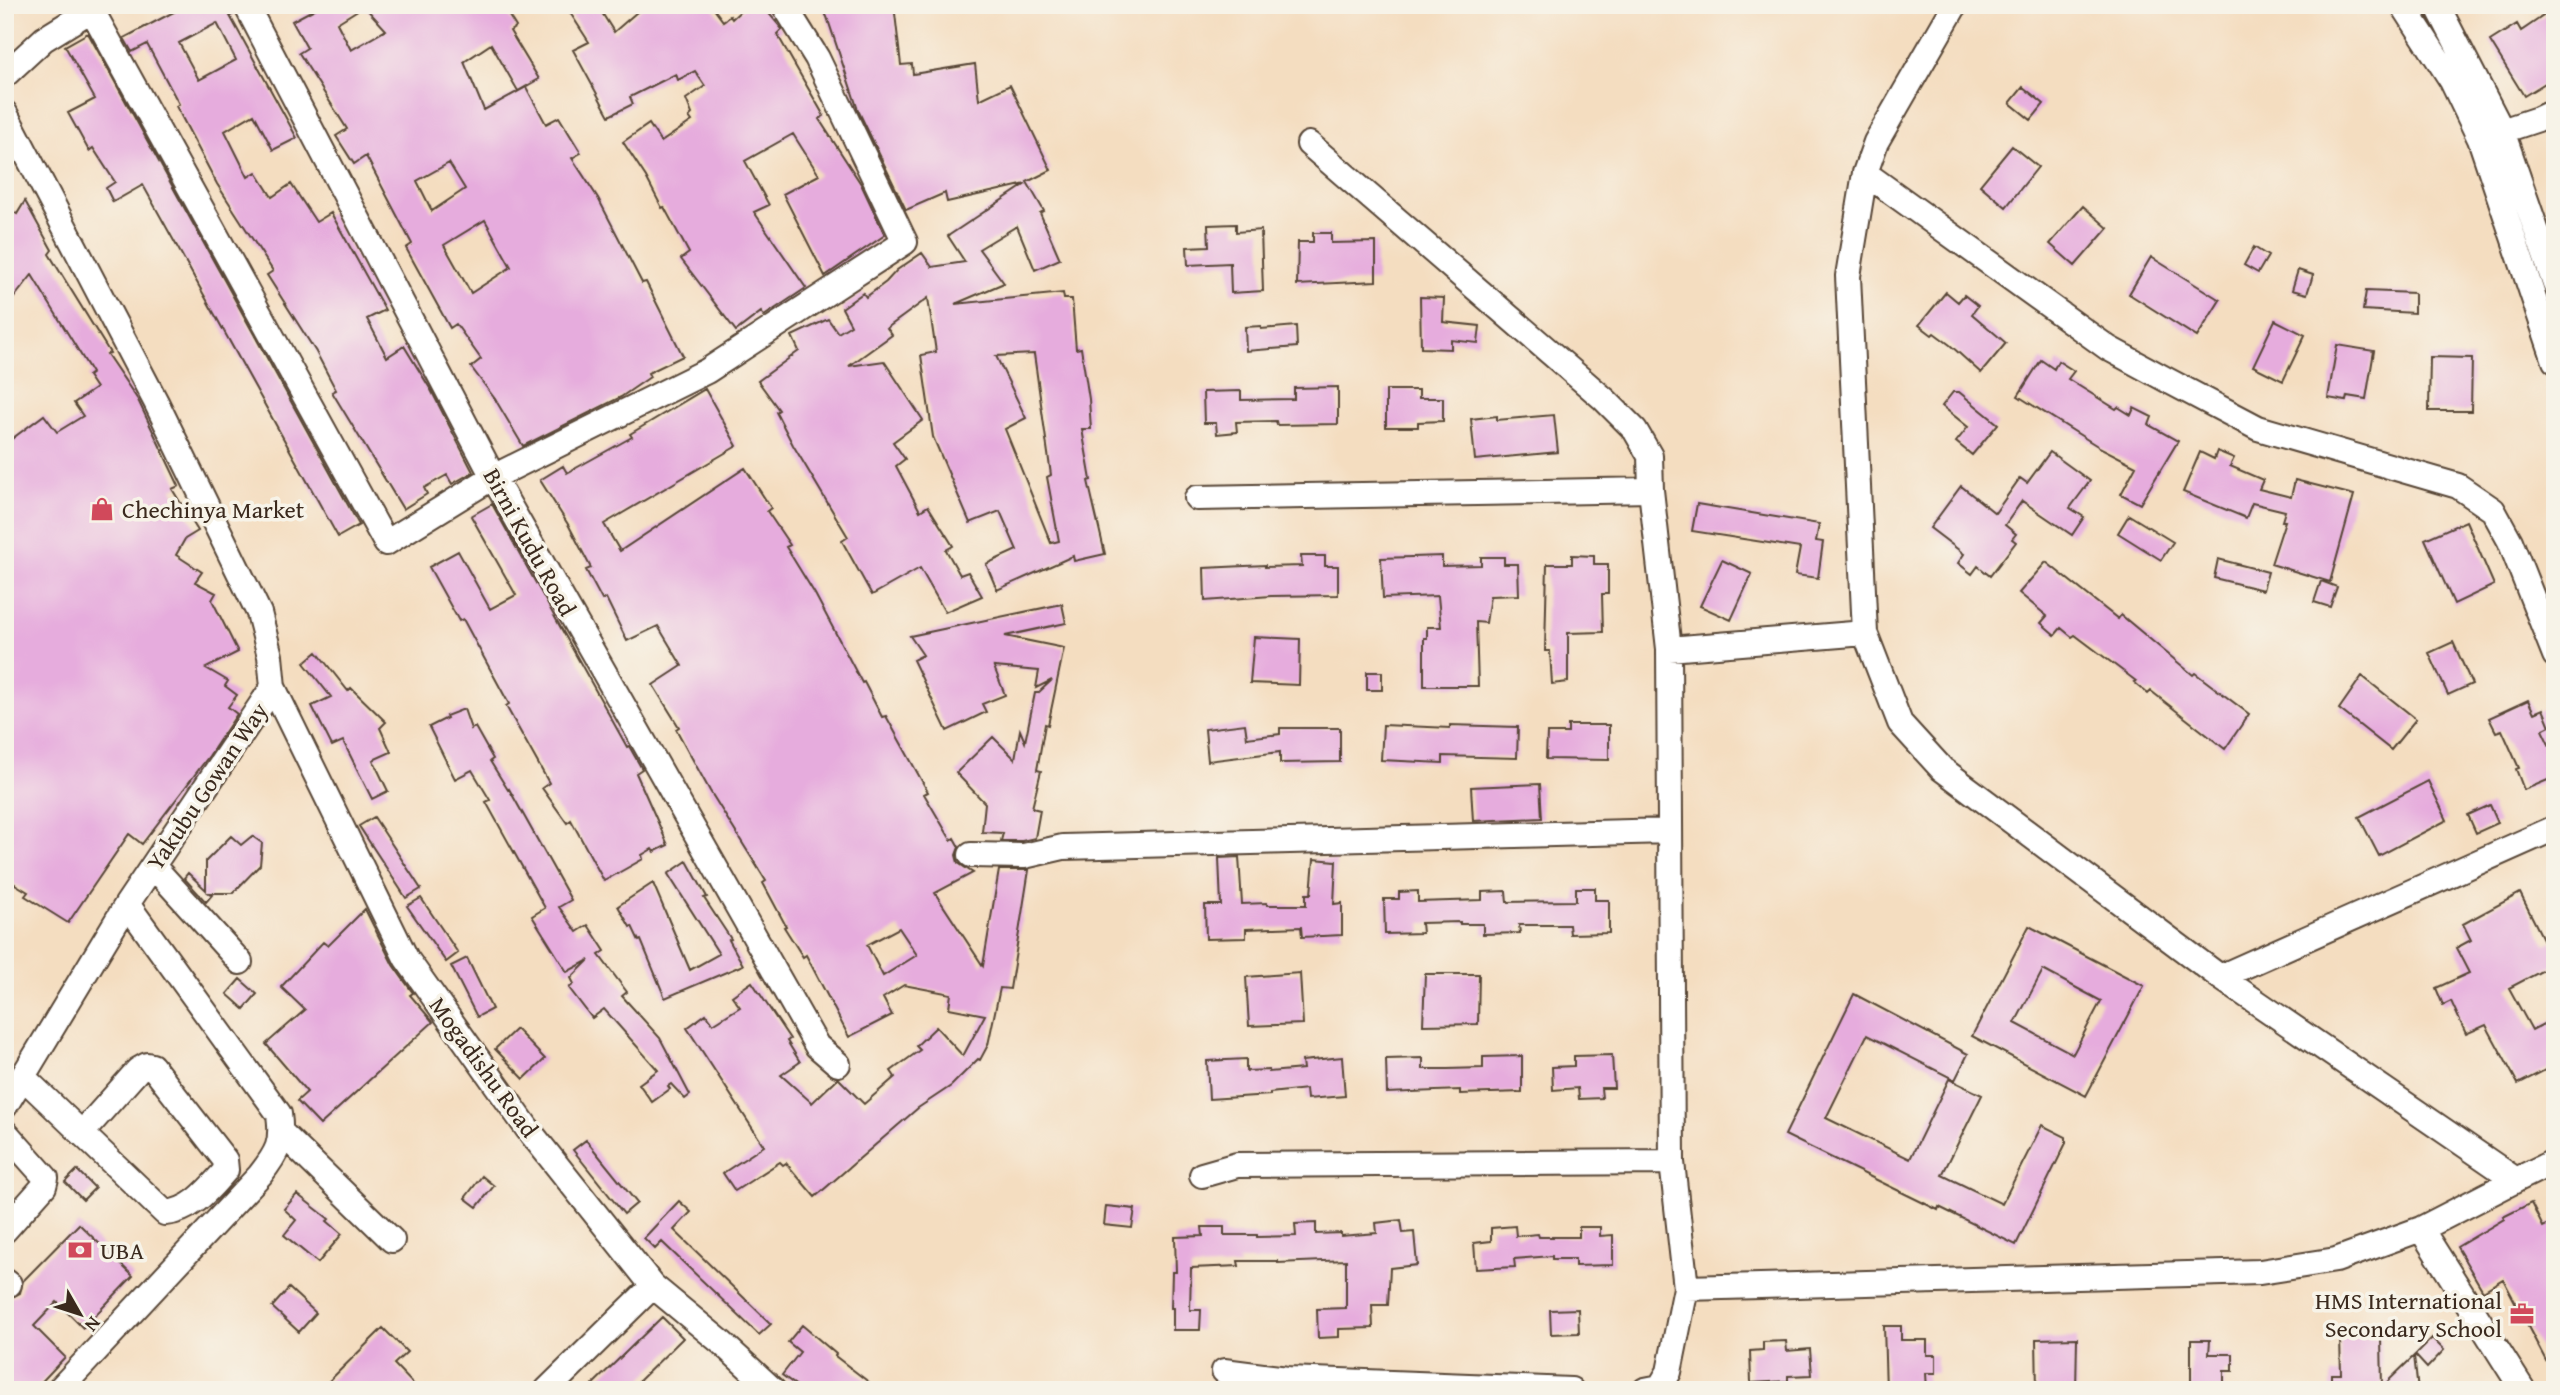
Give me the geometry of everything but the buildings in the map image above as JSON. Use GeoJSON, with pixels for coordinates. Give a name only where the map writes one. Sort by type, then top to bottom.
{"type":"FeatureCollection","features":[{"type":"Feature","properties":{"kind":"street","name":"Birni Kudu Road"},"geometry":{"type":"LineString","coordinates":[[246,5],[493,477],[817,1046],[838,1064]]}},
{"type":"Feature","properties":{"kind":"street"},"geometry":{"type":"LineString","coordinates":[[5,75],[44,39],[93,7],[386,543],[493,477],[707,371],[905,242],[817,58],[784,5]]}},
{"type":"Feature","properties":{"kind":"street"},"geometry":{"type":"LineString","coordinates":[[1955,5],[1876,142],[1865,173],[1848,276],[1865,633],[1900,723],[1942,769],[2220,977],[2516,1180]]}},
{"type":"Feature","properties":{"kind":"street"},"geometry":{"type":"LineString","coordinates":[[2403,5],[2491,135],[2555,361]]}},
{"type":"Feature","properties":{"kind":"street"},"geometry":{"type":"LineString","coordinates":[[2437,5],[2555,284]]}},
{"type":"Feature","properties":{"kind":"street"},"geometry":{"type":"LineString","coordinates":[[2491,135],[2555,111]]}},
{"type":"Feature","properties":{"kind":"street","name":"Yakubu Gowan Way"},"geometry":{"type":"LineString","coordinates":[[5,113],[156,402],[258,613],[270,656],[273,687],[127,904],[5,1106]]}},
{"type":"Feature","properties":{"kind":"street"},"geometry":{"type":"LineString","coordinates":[[1309,145],[1604,399],[1635,430],[1650,456],[1651,489],[1669,649],[1672,1162],[1686,1288],[1669,1372],[1660,1387],[1645,1390]]}},
{"type":"Feature","properties":{"kind":"street"},"geometry":{"type":"LineString","coordinates":[[1865,173],[2108,348],[2167,380],[2258,428],[2458,486],[2493,510],[2510,541],[2555,655]]}},
{"type":"Feature","properties":{"kind":"street"},"geometry":{"type":"LineString","coordinates":[[1197,498],[1651,489]]}},
{"type":"Feature","properties":{"kind":"street"},"geometry":{"type":"LineString","coordinates":[[1669,649],[1865,633]]}},
{"type":"Feature","properties":{"kind":"street","name":"Mogadishu Road"},"geometry":{"type":"LineString","coordinates":[[273,687],[406,958],[527,1128],[653,1286],[722,1343],[773,1390]]}},
{"type":"Feature","properties":{"kind":"street"},"geometry":{"type":"LineString","coordinates":[[2220,977],[2555,828]]}},
{"type":"Feature","properties":{"kind":"street"},"geometry":{"type":"LineString","coordinates":[[971,855],[1024,856],[1063,847],[1669,831]]}},
{"type":"Feature","properties":{"kind":"street"},"geometry":{"type":"LineString","coordinates":[[153,866],[240,962]]}},
{"type":"Feature","properties":{"kind":"street"},"geometry":{"type":"LineString","coordinates":[[59,1390],[260,1175],[276,1154],[282,1133],[279,1114],[127,904]]}},
{"type":"Feature","properties":{"kind":"street"},"geometry":{"type":"LineString","coordinates":[[23,1077],[165,1213],[180,1212],[208,1191],[226,1170],[225,1160],[152,1066],[147,1065],[138,1070],[82,1133]]}},
{"type":"Feature","properties":{"kind":"street"},"geometry":{"type":"LineString","coordinates":[[5,1132],[46,1178],[44,1186],[5,1230]]}},
{"type":"Feature","properties":{"kind":"street"},"geometry":{"type":"LineString","coordinates":[[282,1133],[392,1240]]}},
{"type":"Feature","properties":{"kind":"street"},"geometry":{"type":"LineString","coordinates":[[1686,1288],[2260,1272],[2336,1260],[2421,1229],[2555,1161]]}},
{"type":"Feature","properties":{"kind":"street"},"geometry":{"type":"LineString","coordinates":[[1202,1175],[1237,1165],[1672,1162]]}},
{"type":"Feature","properties":{"kind":"street"},"geometry":{"type":"LineString","coordinates":[[2421,1229],[2523,1390]]}},
{"type":"Feature","properties":{"kind":"street"},"geometry":{"type":"LineString","coordinates":[[547,1390],[653,1286]]}},
{"type":"Feature","properties":{"kind":"street"},"geometry":{"type":"LineString","coordinates":[[1224,1371],[1288,1379],[1571,1390]]}},
{"type":"Feature","properties":{"kind":"place","name":"Chechinya Market"},"geometry":{"type":"Point","coordinates":[102,509]}},
{"type":"Feature","properties":{"kind":"place","name":"UBA"},"geometry":{"type":"Point","coordinates":[80,1250]}},
{"type":"Feature","properties":{"kind":"place","name":"HMS International Secondary School"},"geometry":{"type":"Point","coordinates":[2522,1314]}}]}
